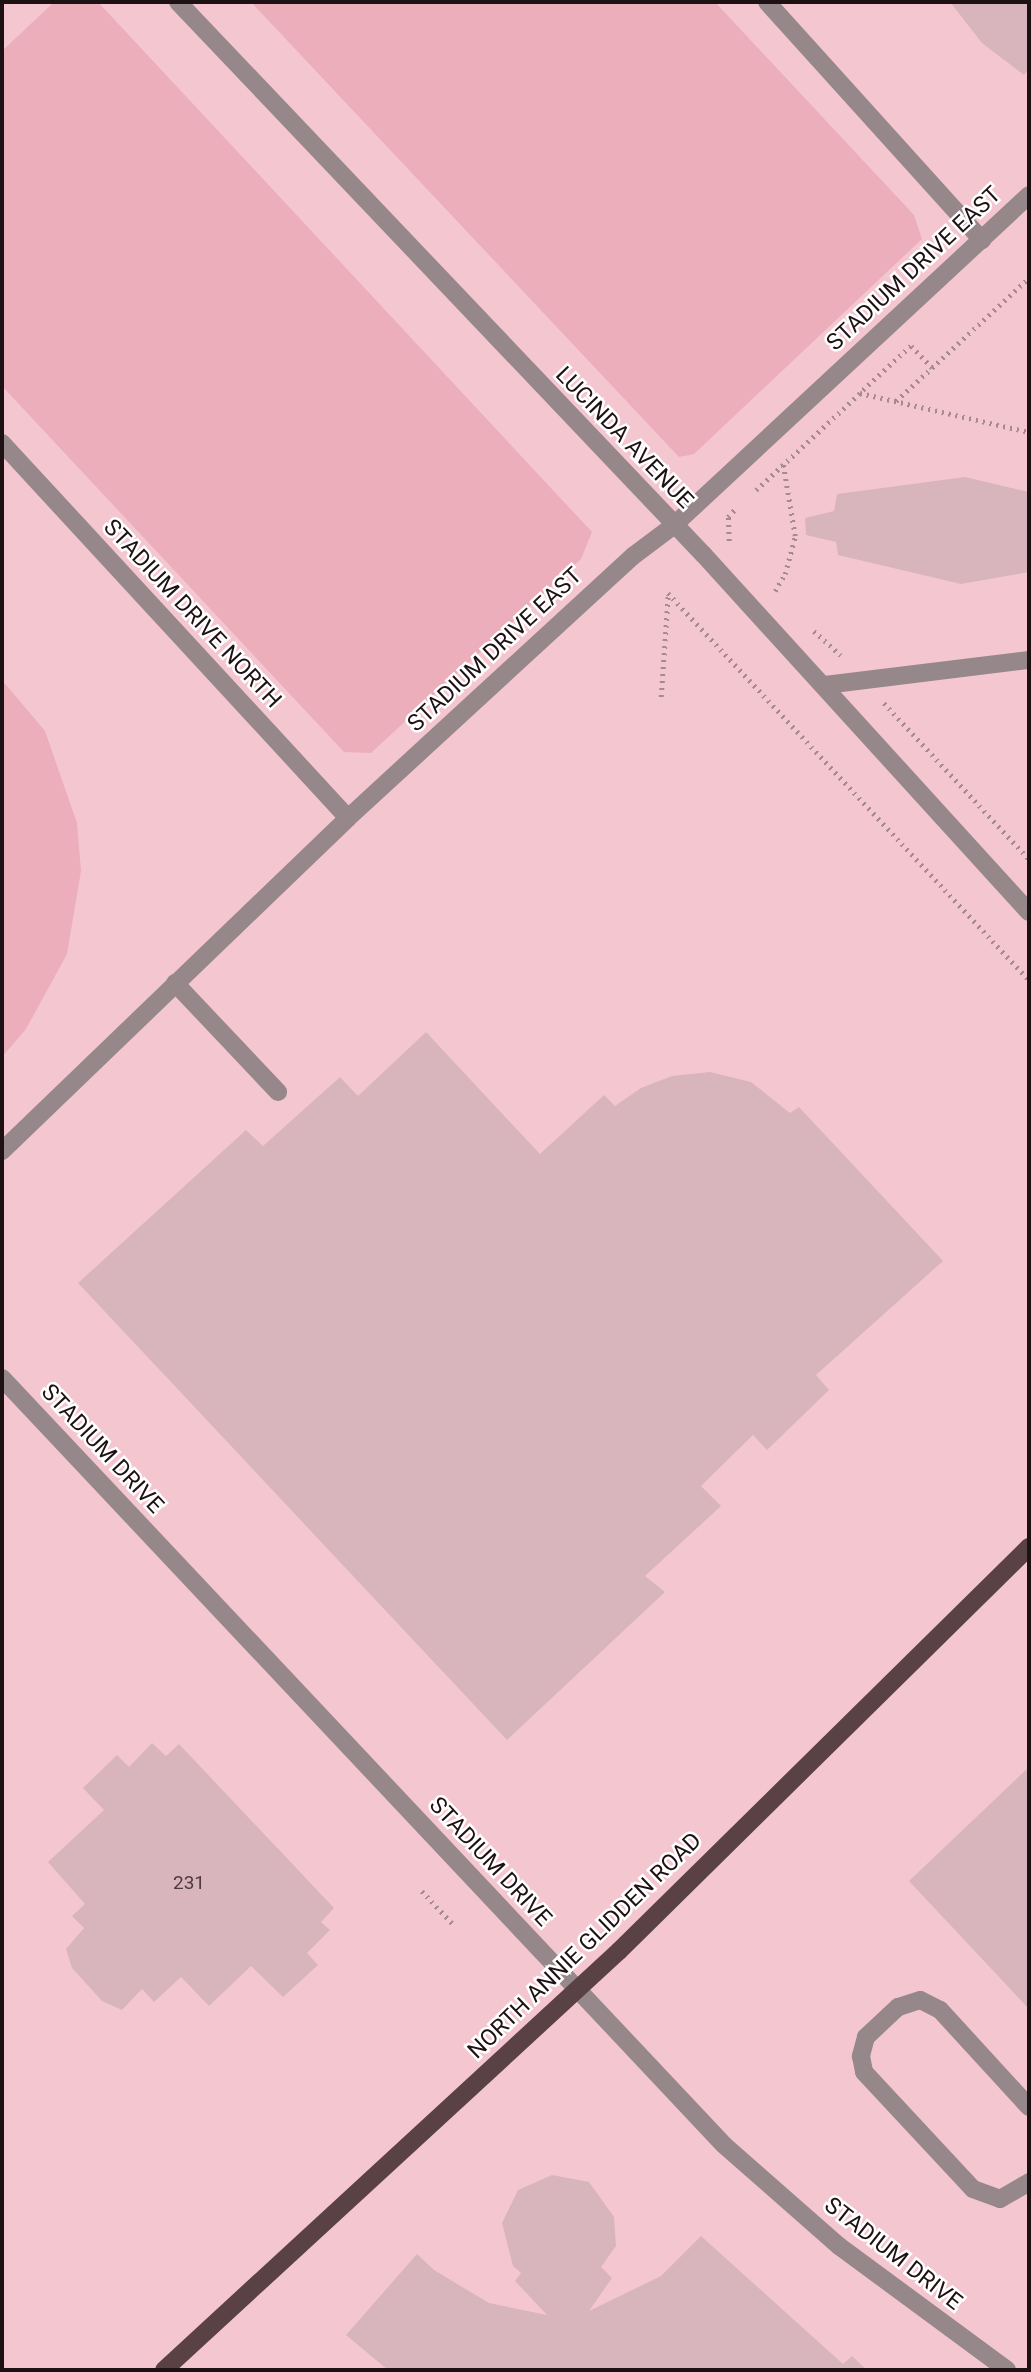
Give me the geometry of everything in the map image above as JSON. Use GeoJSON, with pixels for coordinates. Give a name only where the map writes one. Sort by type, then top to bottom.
{"type":"FeatureCollection","features":[{"type":"Feature","properties":{"kind":"main road","name":"NORTH ANNIE GLIDDEN ROAD"},"geometry":{"type":"LineString","coordinates":[[164,2370],[577,1990],[1029,1547]]}},
{"type":"Feature","properties":{"kind":"street","name":"LUCINDA AVENUE"},"geometry":{"type":"LineString","coordinates":[[178,2],[825,685],[1029,912]]}},
{"type":"Feature","properties":{"kind":"street"},"geometry":{"type":"LineString","coordinates":[[767,2],[982,240]]}},
{"type":"Feature","properties":{"kind":"street","name":"STADIUM DRIVE EAST"},"geometry":{"type":"LineString","coordinates":[[2,1151],[348,818],[633,556],[673,526],[1029,195]]}},
{"type":"Feature","properties":{"kind":"street","name":"STADIUM DRIVE NORTH"},"geometry":{"type":"LineString","coordinates":[[2,443],[348,818]]}},
{"type":"Feature","properties":{"kind":"street"},"geometry":{"type":"LineString","coordinates":[[825,685],[1029,660]]}},
{"type":"Feature","properties":{"kind":"street"},"geometry":{"type":"LineString","coordinates":[[176,983],[278,1092]]}},
{"type":"Feature","properties":{"kind":"street","name":"STADIUM DRIVE"},"geometry":{"type":"LineString","coordinates":[[2,1378],[724,2145],[839,2246],[1007,2370]]}},
{"type":"Feature","properties":{"kind":"street"},"geometry":{"type":"LineString","coordinates":[[1029,2107],[940,2010],[920,2000],[898,2007],[866,2036],[861,2056],[864,2072],[973,2189],[1000,2199],[1029,2182]]}},
{"type":"Feature","properties":{"kind":"path"},"geometry":{"type":"LineString","coordinates":[[896,401],[1029,278]]}},
{"type":"Feature","properties":{"kind":"path"},"geometry":{"type":"LineString","coordinates":[[753,492],[911,346],[932,368]]}},
{"type":"Feature","properties":{"kind":"path"},"geometry":{"type":"LineString","coordinates":[[860,393],[1029,432]]}},
{"type":"Feature","properties":{"kind":"path"},"geometry":{"type":"LineString","coordinates":[[775,591],[785,574],[795,536],[783,464]]}},
{"type":"Feature","properties":{"kind":"path"},"geometry":{"type":"LineString","coordinates":[[730,543],[728,517],[743,501]]}},
{"type":"Feature","properties":{"kind":"path"},"geometry":{"type":"LineString","coordinates":[[766,581],[784,600]]}},
{"type":"Feature","properties":{"kind":"path"},"geometry":{"type":"LineString","coordinates":[[661,697],[668,593],[1029,980]]}},
{"type":"Feature","properties":{"kind":"path"},"geometry":{"type":"LineString","coordinates":[[809,626],[1029,859]]}},
{"type":"Feature","properties":{"kind":"path"},"geometry":{"type":"LineString","coordinates":[[834,652],[850,655]]}},
{"type":"Feature","properties":{"kind":"path"},"geometry":{"type":"LineString","coordinates":[[422,1891],[452,1923]]}},
{"type":"Feature","properties":{"kind":"shaded area"},"geometry":{"type":"Polygon","coordinates":[[[2,2],[1029,2],[1029,2370],[2,2370],[2,2]]]}},
{"type":"Feature","properties":{"kind":"shaded area"},"geometry":{"type":"Polygon","coordinates":[[[54,2],[98,2],[592,532],[581,559],[371,753],[344,752],[2,386],[2,51],[54,2]]]}},
{"type":"Feature","properties":{"kind":"shaded area"},"geometry":{"type":"Polygon","coordinates":[[[251,2],[715,2],[914,215],[922,239],[694,454],[679,457],[251,2]]]}},
{"type":"Feature","properties":{"kind":"shaded area"},"geometry":{"type":"Polygon","coordinates":[[[2,680],[45,731],[77,823],[81,871],[67,954],[26,1029],[2,1057],[2,680]]]}},
{"type":"Feature","properties":{"kind":"building"},"geometry":{"type":"Polygon","coordinates":[[[950,2],[1029,2],[1029,69],[1024,75],[982,43],[950,2]]]}},
{"type":"Feature","properties":{"kind":"building"},"geometry":{"type":"Polygon","coordinates":[[[965,477],[1029,492],[1029,572],[961,584],[838,555],[836,542],[806,535],[805,518],[834,511],[837,494],[965,477]]]}},
{"type":"Feature","properties":{"kind":"building"},"geometry":{"type":"Polygon","coordinates":[[[426,1032],[540,1154],[604,1095],[615,1106],[641,1088],[672,1076],[710,1072],[751,1082],[790,1113],[799,1107],[943,1261],[816,1375],[829,1390],[767,1450],[753,1435],[701,1486],[721,1506],[645,1576],[665,1592],[507,1740],[78,1283],[246,1130],[263,1146],[340,1077],[358,1096],[426,1032]]]}},
{"type":"Feature","properties":{"kind":"building"},"geometry":{"type":"Polygon","coordinates":[[[152,1743],[166,1756],[179,1744],[334,1908],[321,1922],[330,1930],[307,1953],[318,1965],[283,1997],[251,1966],[209,2006],[181,1977],[154,2002],[142,1989],[122,2010],[102,2001],[72,1968],[66,1949],[84,1928],[72,1916],[85,1904],[48,1862],[104,1810],[83,1788],[117,1755],[129,1767],[152,1743]]]}},
{"type":"Feature","properties":{"kind":"building"},"geometry":{"type":"Polygon","coordinates":[[[1029,1767],[1029,2009],[909,1881],[1029,1767]]]}},
{"type":"Feature","properties":{"kind":"building"},"geometry":{"type":"Polygon","coordinates":[[[552,2175],[589,2182],[614,2217],[616,2246],[601,2267],[612,2278],[589,2311],[661,2276],[701,2236],[843,2364],[852,2356],[867,2370],[388,2370],[346,2335],[417,2254],[434,2270],[489,2303],[547,2315],[515,2281],[521,2273],[513,2266],[502,2223],[518,2190],[552,2175]]]}}]}
